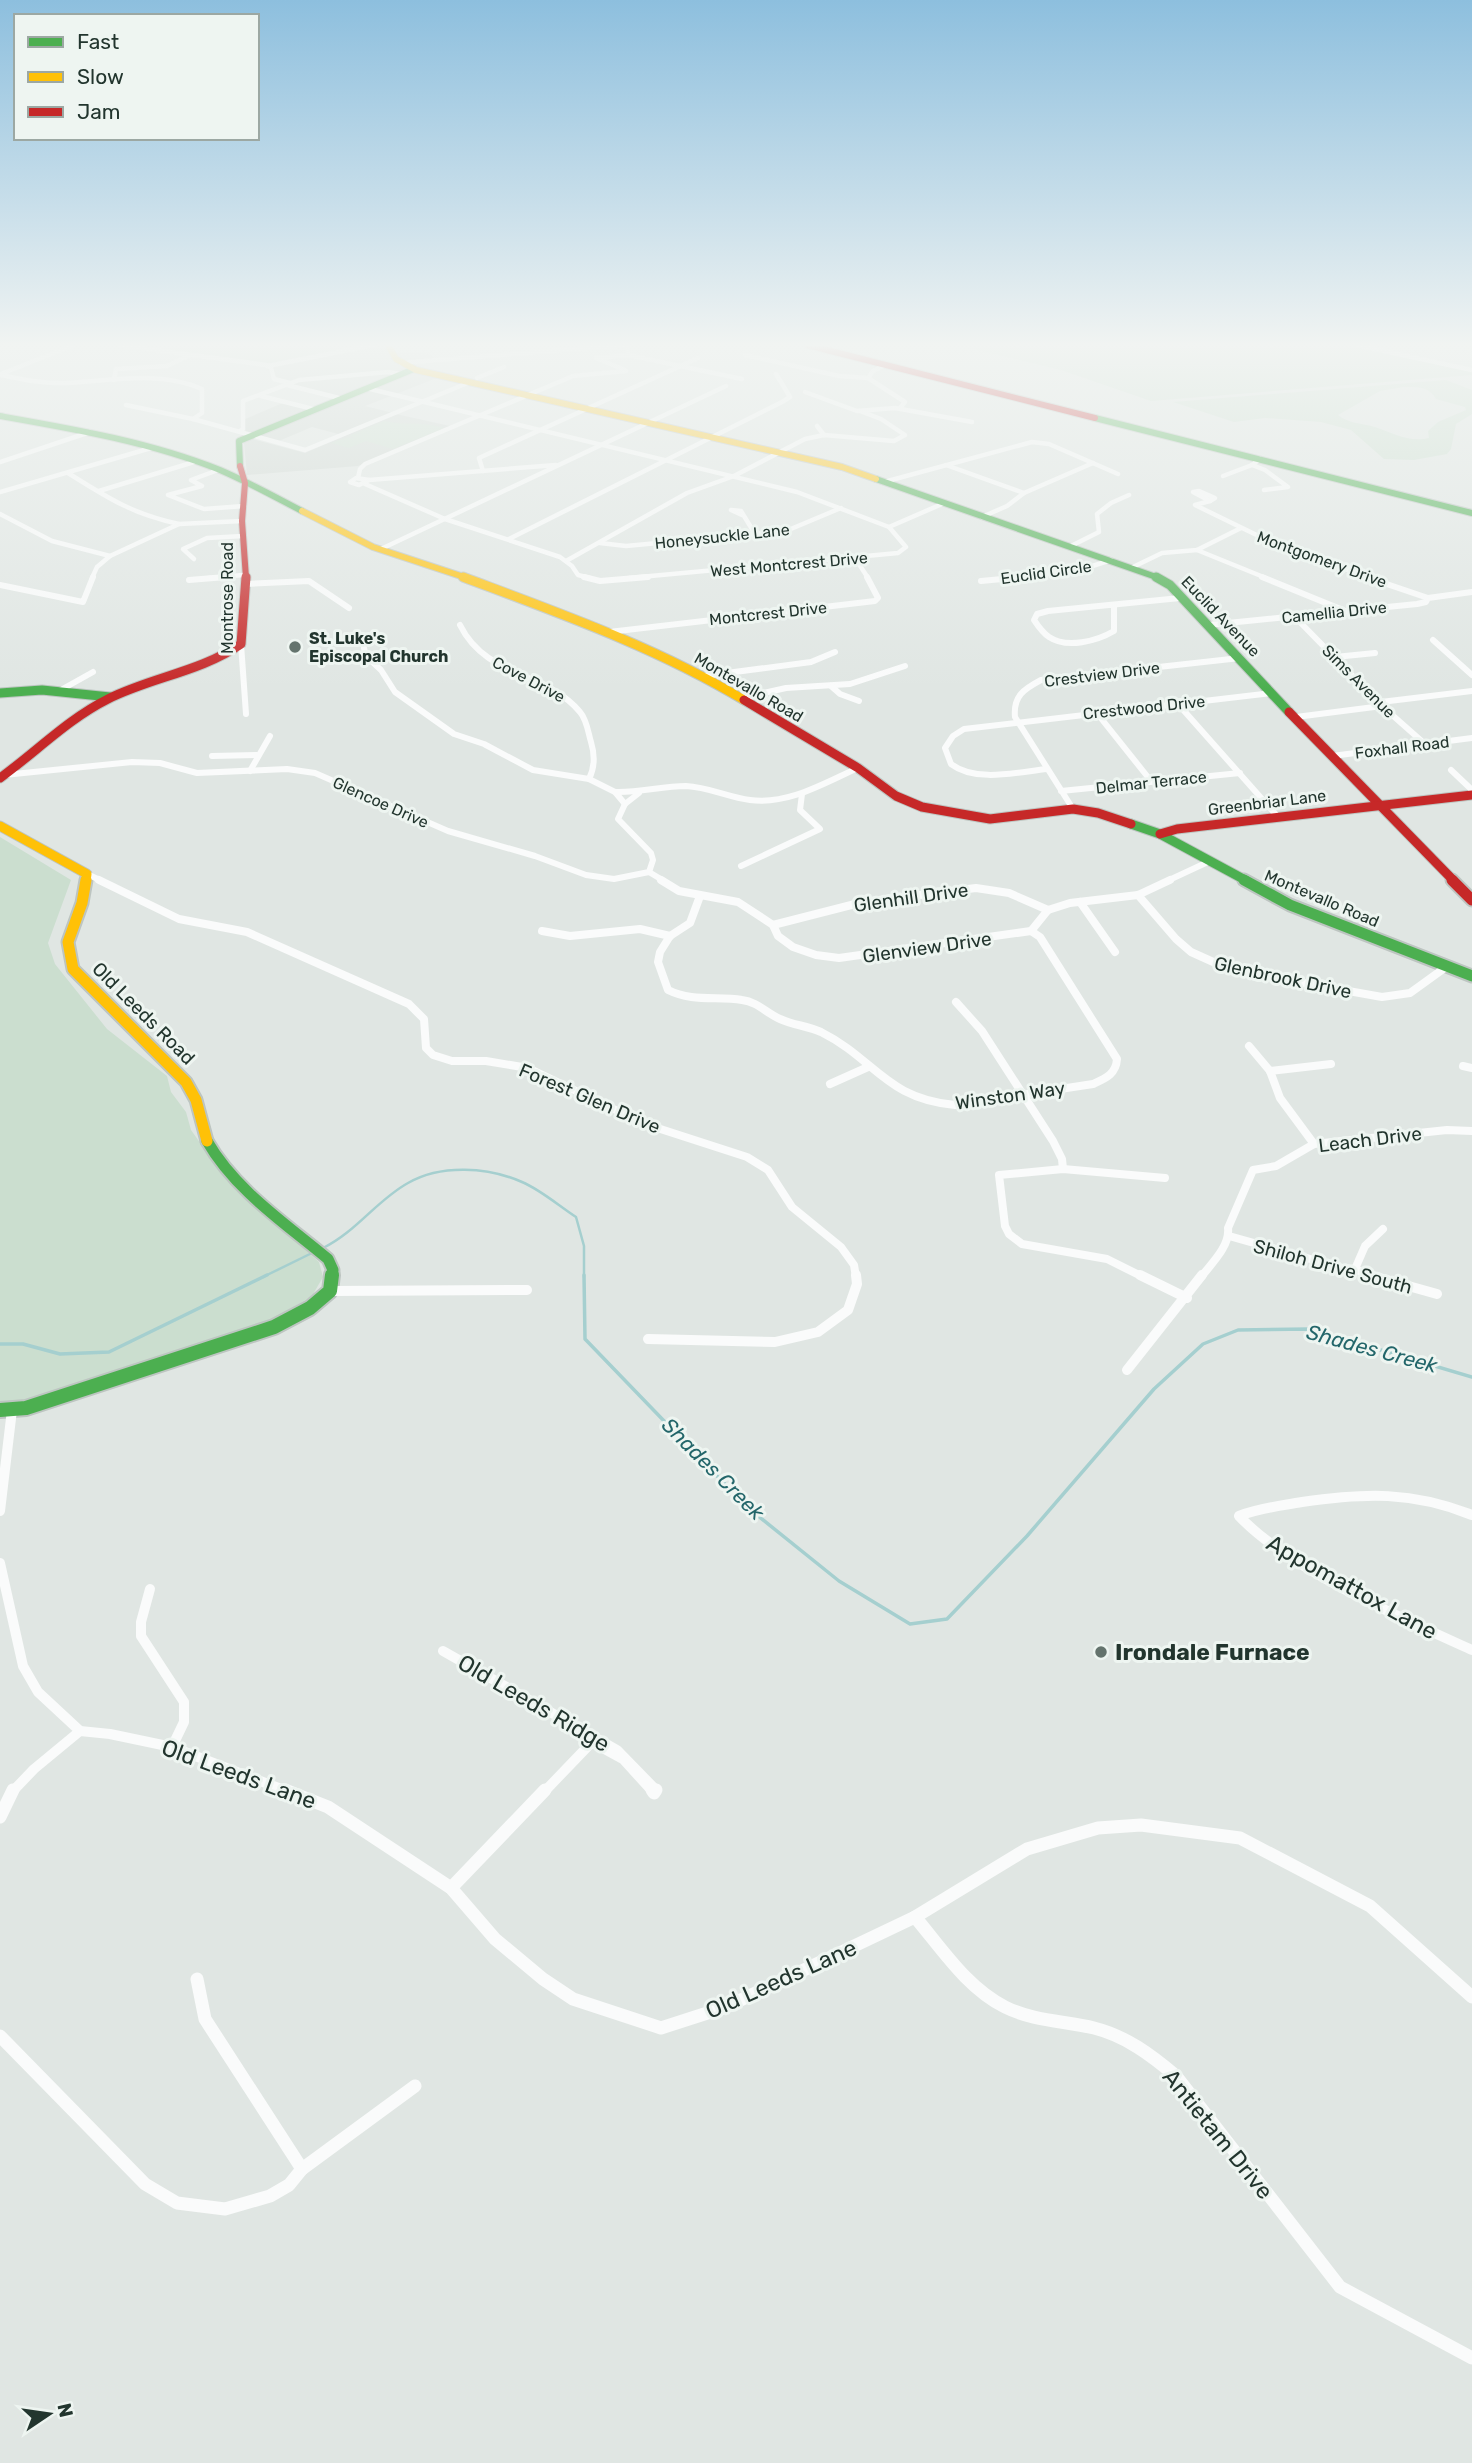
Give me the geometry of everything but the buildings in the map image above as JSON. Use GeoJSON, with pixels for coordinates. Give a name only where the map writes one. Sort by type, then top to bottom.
{"type":"FeatureCollection","features":[{"type":"Feature","properties":{"kind":"main road","name":"Montevallo Road"},"geometry":{"type":"LineString","coordinates":[[191,460],[245,483],[342,533],[609,632],[704,676],[858,768],[896,796],[922,807],[989,819],[1073,809],[1098,813],[1160,834],[1290,905],[1472,976]]}},
{"type":"Feature","properties":{"kind":"main road"},"geometry":{"type":"LineString","coordinates":[[239,460],[245,483]]}},
{"type":"Feature","properties":{"kind":"main road","name":"Euclid Avenue"},"geometry":{"type":"LineString","coordinates":[[809,460],[842,467],[942,504],[1133,567],[1163,580],[1378,806],[1472,900]]}},
{"type":"Feature","properties":{"kind":"main road"},"geometry":{"type":"LineString","coordinates":[[1248,460],[1472,513]]}},
{"type":"Feature","properties":{"kind":"main road"},"geometry":{"type":"LineString","coordinates":[[220,471],[232,470],[239,465]]}},
{"type":"Feature","properties":{"kind":"main road","name":"Montrose Road"},"geometry":{"type":"LineString","coordinates":[[238,649],[244,580],[242,521],[245,483]]}},
{"type":"Feature","properties":{"kind":"main road"},"geometry":{"type":"LineString","coordinates":[[244,501],[263,493]]}},
{"type":"Feature","properties":{"kind":"main road"},"geometry":{"type":"LineString","coordinates":[[2,777],[86,712],[110,697],[189,674],[238,649]]}},
{"type":"Feature","properties":{"kind":"main road"},"geometry":{"type":"LineString","coordinates":[[0,693],[59,691],[110,697]]}},
{"type":"Feature","properties":{"kind":"main road","name":"Greenbriar Lane"},"geometry":{"type":"LineString","coordinates":[[1160,834],[1278,817],[1472,795]]}},
{"type":"Feature","properties":{"kind":"main road"},"geometry":{"type":"LineString","coordinates":[[0,826],[87,874]]}},
{"type":"Feature","properties":{"kind":"main road","name":"Old Leeds Road"},"geometry":{"type":"LineString","coordinates":[[87,874],[82,902],[67,939],[66,951],[73,969],[186,1082],[196,1100],[202,1132],[215,1157],[232,1176],[330,1261],[333,1270],[330,1291]]}},
{"type":"Feature","properties":{"kind":"main road"},"geometry":{"type":"LineString","coordinates":[[6,1410],[26,1408],[274,1327],[310,1308],[330,1291]]}},
{"type":"Feature","properties":{"kind":"street"},"geometry":{"type":"LineString","coordinates":[[0,492],[110,460]]}},
{"type":"Feature","properties":{"kind":"street"},"geometry":{"type":"LineString","coordinates":[[358,478],[360,468],[375,460]]}},
{"type":"Feature","properties":{"kind":"street"},"geometry":{"type":"LineString","coordinates":[[480,460],[483,471]]}},
{"type":"Feature","properties":{"kind":"street"},"geometry":{"type":"LineString","coordinates":[[382,549],[571,460]]}},
{"type":"Feature","properties":{"kind":"street"},"geometry":{"type":"LineString","coordinates":[[509,539],[666,460],[797,492],[889,527],[942,504]]}},
{"type":"Feature","properties":{"kind":"street"},"geometry":{"type":"LineString","coordinates":[[358,478],[444,519],[509,539],[566,561],[687,493],[732,476],[763,460]]}},
{"type":"Feature","properties":{"kind":"street"},"geometry":{"type":"LineString","coordinates":[[884,482],[964,460]]}},
{"type":"Feature","properties":{"kind":"street"},"geometry":{"type":"LineString","coordinates":[[1086,460],[1118,474]]}},
{"type":"Feature","properties":{"kind":"street"},"geometry":{"type":"LineString","coordinates":[[99,491],[194,461]]}},
{"type":"Feature","properties":{"kind":"street"},"geometry":{"type":"LineString","coordinates":[[1223,476],[1256,462],[1288,487],[1264,490]]}},
{"type":"Feature","properties":{"kind":"street"},"geometry":{"type":"LineString","coordinates":[[982,517],[1007,506],[1024,493],[1093,463]]}},
{"type":"Feature","properties":{"kind":"street"},"geometry":{"type":"LineString","coordinates":[[358,478],[350,482],[562,464]]}},
{"type":"Feature","properties":{"kind":"street"},"geometry":{"type":"LineString","coordinates":[[945,465],[1024,493]]}},
{"type":"Feature","properties":{"kind":"street"},"geometry":{"type":"LineString","coordinates":[[220,471],[191,480],[202,486],[168,495],[204,509],[244,501]]}},
{"type":"Feature","properties":{"kind":"street"},"geometry":{"type":"LineString","coordinates":[[68,472],[122,507],[147,517],[178,524],[242,521]]}},
{"type":"Feature","properties":{"kind":"street"},"geometry":{"type":"LineString","coordinates":[[1071,546],[1099,532],[1097,513],[1129,495]]}},
{"type":"Feature","properties":{"kind":"street","name":"Montgomery Drive"},"geometry":{"type":"LineString","coordinates":[[1211,501],[1194,505],[1241,528],[1328,564],[1428,597]]}},
{"type":"Feature","properties":{"kind":"street","name":"Honeysuckle Lane"},"geometry":{"type":"LineString","coordinates":[[600,543],[626,546],[797,528],[841,508]]}},
{"type":"Feature","properties":{"kind":"street"},"geometry":{"type":"LineString","coordinates":[[0,514],[52,541],[110,556]]}},
{"type":"Feature","properties":{"kind":"street"},"geometry":{"type":"LineString","coordinates":[[742,515],[755,534]]}},
{"type":"Feature","properties":{"kind":"street"},"geometry":{"type":"LineString","coordinates":[[0,585],[83,602],[97,567],[110,556],[178,524]]}},
{"type":"Feature","properties":{"kind":"street","name":"West Montcrest Drive"},"geometry":{"type":"LineString","coordinates":[[566,561],[575,573],[585,579],[611,581],[904,551],[904,543],[889,527]]}},
{"type":"Feature","properties":{"kind":"street"},"geometry":{"type":"LineString","coordinates":[[1133,567],[1162,553],[1197,550],[1241,528]]}},
{"type":"Feature","properties":{"kind":"street"},"geometry":{"type":"LineString","coordinates":[[194,559],[183,549],[207,538],[243,536]]}},
{"type":"Feature","properties":{"kind":"street"},"geometry":{"type":"LineString","coordinates":[[1197,550],[1343,610]]}},
{"type":"Feature","properties":{"kind":"street","name":"Montcrest Drive"},"geometry":{"type":"LineString","coordinates":[[609,632],[658,624],[875,601],[878,598],[877,593],[855,558]]}},
{"type":"Feature","properties":{"kind":"street","name":"Euclid Circle"},"geometry":{"type":"LineString","coordinates":[[981,581],[1077,571],[1111,560]]}},
{"type":"Feature","properties":{"kind":"street"},"geometry":{"type":"LineString","coordinates":[[189,580],[309,581],[349,608]]}},
{"type":"Feature","properties":{"kind":"street","name":"Camellia Drive"},"geometry":{"type":"LineString","coordinates":[[1208,625],[1417,604],[1426,602],[1428,597],[1472,593]]}},
{"type":"Feature","properties":{"kind":"street"},"geometry":{"type":"LineString","coordinates":[[1114,606],[1114,631],[1097,638],[1068,642],[1053,639],[1034,620],[1037,614],[1048,611],[1180,598]]}},
{"type":"Feature","properties":{"kind":"street","name":"Sims Avenue"},"geometry":{"type":"LineString","coordinates":[[1294,617],[1425,744]]}},
{"type":"Feature","properties":{"kind":"street","name":"Cove Drive"},"geometry":{"type":"LineString","coordinates":[[460,625],[463,635],[475,648],[518,675],[567,698],[582,713],[593,747],[594,766],[589,779]]}},
{"type":"Feature","properties":{"kind":"street"},"geometry":{"type":"LineString","coordinates":[[1433,640],[1472,675]]}},
{"type":"Feature","properties":{"kind":"street"},"geometry":{"type":"LineString","coordinates":[[364,648],[366,656],[381,670],[395,692],[454,734],[484,744],[533,770],[589,779],[615,792],[625,804]]}},
{"type":"Feature","properties":{"kind":"street","name":"Montrose Road"},"geometry":{"type":"LineString","coordinates":[[238,649],[246,714]]}},
{"type":"Feature","properties":{"kind":"street"},"geometry":{"type":"LineString","coordinates":[[704,676],[811,662],[835,652]]}},
{"type":"Feature","properties":{"kind":"street"},"geometry":{"type":"LineString","coordinates":[[1335,657],[1375,653]]}},
{"type":"Feature","properties":{"kind":"street","name":"Crestview Drive"},"geometry":{"type":"LineString","coordinates":[[1016,722],[1014,701],[1024,686],[1041,680],[1240,658]]}},
{"type":"Feature","properties":{"kind":"street"},"geometry":{"type":"LineString","coordinates":[[741,698],[786,688],[850,684],[905,666]]}},
{"type":"Feature","properties":{"kind":"street"},"geometry":{"type":"LineString","coordinates":[[59,691],[93,673]]}},
{"type":"Feature","properties":{"kind":"street"},"geometry":{"type":"LineString","coordinates":[[831,687],[840,694],[859,701]]}},
{"type":"Feature","properties":{"kind":"street"},"geometry":{"type":"LineString","coordinates":[[1296,717],[1472,691]]}},
{"type":"Feature","properties":{"kind":"street","name":"Crestwood Drive"},"geometry":{"type":"LineString","coordinates":[[1047,769],[978,774],[962,772],[951,764],[945,748],[953,736],[964,729],[1272,693]]}},
{"type":"Feature","properties":{"kind":"street"},"geometry":{"type":"LineString","coordinates":[[1178,704],[1278,817]]}},
{"type":"Feature","properties":{"kind":"street"},"geometry":{"type":"LineString","coordinates":[[1096,712],[1151,781]]}},
{"type":"Feature","properties":{"kind":"street"},"geometry":{"type":"LineString","coordinates":[[1016,722],[1073,809]]}},
{"type":"Feature","properties":{"kind":"street"},"geometry":{"type":"LineString","coordinates":[[250,771],[270,736]]}},
{"type":"Feature","properties":{"kind":"street","name":"Foxhall Road"},"geometry":{"type":"LineString","coordinates":[[1332,756],[1472,738]]}},
{"type":"Feature","properties":{"kind":"street"},"geometry":{"type":"LineString","coordinates":[[212,756],[257,755]]}},
{"type":"Feature","properties":{"kind":"street","name":"Glencoe Drive"},"geometry":{"type":"LineString","coordinates":[[2,777],[132,762],[160,763],[197,773],[287,769],[315,773],[448,831],[598,878],[614,879],[649,872]]}},
{"type":"Feature","properties":{"kind":"street"},"geometry":{"type":"LineString","coordinates":[[615,792],[639,793],[673,787],[695,787],[762,801],[803,794],[858,768]]}},
{"type":"Feature","properties":{"kind":"street"},"geometry":{"type":"LineString","coordinates":[[1451,770],[1472,790]]}},
{"type":"Feature","properties":{"kind":"street","name":"Delmar Terrace"},"geometry":{"type":"LineString","coordinates":[[1061,791],[1240,773]]}},
{"type":"Feature","properties":{"kind":"street"},"geometry":{"type":"LineString","coordinates":[[639,793],[625,804],[618,819],[625,831],[652,852],[654,858],[649,872]]}},
{"type":"Feature","properties":{"kind":"street"},"geometry":{"type":"LineString","coordinates":[[741,866],[820,829],[800,810],[803,794]]}},
{"type":"Feature","properties":{"kind":"street"},"geometry":{"type":"LineString","coordinates":[[1031,931],[1048,910],[1080,902],[1138,895],[1210,862]]}},
{"type":"Feature","properties":{"kind":"street","name":"Glenview Drive"},"geometry":{"type":"LineString","coordinates":[[649,872],[679,891],[738,902],[773,925],[778,936],[793,947],[816,955],[839,958],[1031,931]]}},
{"type":"Feature","properties":{"kind":"street","name":"Forest Glen Drive"},"geometry":{"type":"LineString","coordinates":[[87,874],[179,919],[247,932],[409,1004],[423,1013],[428,1026],[426,1048],[433,1055],[452,1061],[486,1061],[528,1068],[645,1124],[747,1157],[768,1170],[792,1207],[841,1247],[854,1265],[857,1284],[848,1310],[813,1334],[775,1342],[648,1339]]}},
{"type":"Feature","properties":{"kind":"street","name":"Glenhill Drive"},"geometry":{"type":"LineString","coordinates":[[773,925],[863,902],[976,888],[1009,893],[1048,910]]}},
{"type":"Feature","properties":{"kind":"street","name":"Glenbrook Drive"},"geometry":{"type":"LineString","coordinates":[[1138,895],[1176,939],[1191,952],[1231,970],[1382,997],[1397,997],[1410,993],[1446,967]]}},
{"type":"Feature","properties":{"kind":"street","name":"Winston Way"},"geometry":{"type":"LineString","coordinates":[[700,896],[690,923],[670,936],[660,951],[658,962],[667,990],[684,997],[716,996],[754,1002],[779,1020],[802,1025],[823,1034],[909,1097],[932,1105],[1093,1084],[1111,1076],[1118,1066],[1117,1059],[1040,937],[1031,931]]}},
{"type":"Feature","properties":{"kind":"street"},"geometry":{"type":"LineString","coordinates":[[1080,902],[1115,952]]}},
{"type":"Feature","properties":{"kind":"street"},"geometry":{"type":"LineString","coordinates":[[542,931],[570,936],[640,929],[670,936]]}},
{"type":"Feature","properties":{"kind":"street"},"geometry":{"type":"LineString","coordinates":[[956,1002],[982,1031],[1053,1141],[1062,1159],[1063,1169]]}},
{"type":"Feature","properties":{"kind":"street"},"geometry":{"type":"LineString","coordinates":[[1249,1046],[1270,1071],[1270,1078],[1278,1093],[1304,1134],[1314,1144]]}},
{"type":"Feature","properties":{"kind":"street"},"geometry":{"type":"LineString","coordinates":[[1270,1071],[1331,1063]]}},
{"type":"Feature","properties":{"kind":"street"},"geometry":{"type":"LineString","coordinates":[[830,1084],[868,1067]]}},
{"type":"Feature","properties":{"kind":"street","name":"Leach Drive"},"geometry":{"type":"LineString","coordinates":[[1127,1370],[1187,1298],[1220,1253],[1253,1170],[1276,1166],[1314,1144],[1432,1131],[1472,1131]]}},
{"type":"Feature","properties":{"kind":"street"},"geometry":{"type":"LineString","coordinates":[[1165,1178],[1063,1169],[999,1175],[1005,1226],[1009,1234],[1021,1244],[1107,1259],[1187,1298]]}},
{"type":"Feature","properties":{"kind":"street"},"geometry":{"type":"LineString","coordinates":[[1354,1269],[1365,1244],[1383,1229]]}},
{"type":"Feature","properties":{"kind":"street","name":"Shiloh Drive South"},"geometry":{"type":"LineString","coordinates":[[1229,1236],[1437,1294]]}},
{"type":"Feature","properties":{"kind":"street"},"geometry":{"type":"LineString","coordinates":[[330,1291],[527,1290]]}},
{"type":"Feature","properties":{"kind":"street"},"geometry":{"type":"LineString","coordinates":[[0,1511],[6,1410]]}},
{"type":"Feature","properties":{"kind":"street","name":"Appomattox Lane"},"geometry":{"type":"LineString","coordinates":[[1472,1515],[1437,1501],[1380,1492],[1256,1509],[1239,1516],[1244,1526],[1264,1539],[1429,1632],[1472,1650]]}},
{"type":"Feature","properties":{"kind":"street"},"geometry":{"type":"LineString","coordinates":[[0,1563],[23,1666],[38,1692],[80,1731],[63,1747],[30,1770],[5,1801],[0,1817]]}},
{"type":"Feature","properties":{"kind":"street"},"geometry":{"type":"LineString","coordinates":[[150,1589],[141,1622],[141,1636],[184,1702],[184,1722],[172,1747]]}},
{"type":"Feature","properties":{"kind":"street","name":"Old Leeds Ridge"},"geometry":{"type":"LineString","coordinates":[[443,1651],[617,1750],[656,1790],[654,1793],[623,1759],[592,1742],[451,1888]]}},
{"type":"Feature","properties":{"kind":"street","name":"Old Leeds Lane"},"geometry":{"type":"LineString","coordinates":[[80,1731],[110,1734],[172,1747],[328,1807],[451,1888],[495,1940],[543,1979],[573,1999],[661,2028],[726,2007],[915,1917],[1027,1849],[1098,1828],[1141,1825],[1240,1838],[1370,1906],[1472,1997]]}},
{"type":"Feature","properties":{"kind":"street","name":"Antietam Drive"},"geometry":{"type":"LineString","coordinates":[[915,1917],[978,1989],[1005,2007],[1040,2019],[1110,2032],[1165,2067],[1176,2076],[1340,2287],[1472,2358]]}},
{"type":"Feature","properties":{"kind":"street"},"geometry":{"type":"LineString","coordinates":[[197,1979],[205,2019],[302,2169]]}},
{"type":"Feature","properties":{"kind":"street"},"geometry":{"type":"LineString","coordinates":[[0,2036],[145,2184],[177,2203],[225,2208],[270,2196],[289,2185],[302,2169],[415,2086]]}},
{"type":"Feature","properties":{"kind":"shaded area"},"geometry":{"type":"Polygon","coordinates":[[[246,460],[372,460],[358,466],[247,475],[246,460]]]}},
{"type":"Feature","properties":{"kind":"green space"},"geometry":{"type":"Polygon","coordinates":[[[0,837],[71,880],[48,943],[55,964],[107,1029],[167,1076],[171,1092],[186,1112],[191,1130],[201,1144],[253,1203],[319,1262],[323,1277],[312,1296],[268,1322],[24,1401],[0,1401],[0,837]]]}},
{"type":"Feature","properties":{"kind":"waterway","name":"Shades Creek"},"geometry":{"type":"LineString","coordinates":[[323,1248],[408,1183],[450,1170],[480,1171],[509,1177],[529,1185],[576,1217],[584,1246],[584,1275]]}},
{"type":"Feature","properties":{"kind":"waterway","name":"Shades Creek"},"geometry":{"type":"LineString","coordinates":[[263,1277],[314,1252]]}},
{"type":"Feature","properties":{"kind":"waterway","name":"Shades Creek"},"geometry":{"type":"LineString","coordinates":[[0,1344],[23,1344],[60,1354],[109,1352],[267,1275]]}},
{"type":"Feature","properties":{"kind":"waterway","name":"Shades Creek"},"geometry":{"type":"LineString","coordinates":[[584,1275],[585,1339],[747,1507],[839,1581],[910,1624],[947,1619],[1027,1536],[1154,1389],[1203,1344],[1238,1330],[1310,1329],[1472,1377]]}},
{"type":"Feature","properties":{"kind":"traffic: fast"},"geometry":{"type":"LineString","coordinates":[[193,460],[230,475],[302,511]]}},
{"type":"Feature","properties":{"kind":"traffic: fast"},"geometry":{"type":"LineString","coordinates":[[240,460],[240,466]]}},
{"type":"Feature","properties":{"kind":"traffic: fast"},"geometry":{"type":"LineString","coordinates":[[1261,460],[1472,513]]}},
{"type":"Feature","properties":{"kind":"traffic: fast"},"geometry":{"type":"LineString","coordinates":[[876,479],[1153,575],[1170,585],[1289,712]]}},
{"type":"Feature","properties":{"kind":"traffic: fast"},"geometry":{"type":"LineString","coordinates":[[0,693],[42,690],[110,697]]}},
{"type":"Feature","properties":{"kind":"traffic: fast"},"geometry":{"type":"LineString","coordinates":[[1131,824],[1160,834],[1290,905],[1472,976]]}},
{"type":"Feature","properties":{"kind":"traffic: fast"},"geometry":{"type":"LineString","coordinates":[[0,1410],[26,1408],[274,1327],[310,1308],[330,1291],[333,1270],[328,1259],[244,1188],[228,1172],[207,1141]]}},
{"type":"Feature","properties":{"kind":"traffic: slow"},"geometry":{"type":"LineString","coordinates":[[811,460],[876,479]]}},
{"type":"Feature","properties":{"kind":"traffic: slow"},"geometry":{"type":"LineString","coordinates":[[302,511],[373,547],[448,571],[609,632],[704,676],[744,700]]}},
{"type":"Feature","properties":{"kind":"traffic: slow"},"geometry":{"type":"LineString","coordinates":[[0,826],[87,874],[82,903],[68,942],[73,969],[186,1082],[196,1100],[207,1141]]}},
{"type":"Feature","properties":{"kind":"traffic: jam"},"geometry":{"type":"LineString","coordinates":[[0,778],[93,707],[125,691],[209,663],[241,644],[246,584],[242,521],[245,483],[240,466]]}},
{"type":"Feature","properties":{"kind":"traffic: jam"},"geometry":{"type":"LineString","coordinates":[[744,700],[858,768],[896,796],[922,807],[990,819],[1073,809],[1098,813],[1131,824]]}},
{"type":"Feature","properties":{"kind":"traffic: jam"},"geometry":{"type":"LineString","coordinates":[[1289,712],[1472,900]]}},
{"type":"Feature","properties":{"kind":"traffic: jam"},"geometry":{"type":"LineString","coordinates":[[1160,834],[1177,829],[1472,795]]}},
{"type":"Feature","properties":{"kind":"place","name":"St. Luke's Episcopal Church"},"geometry":{"type":"Point","coordinates":[295,647]}},
{"type":"Feature","properties":{"kind":"place","name":"Irondale Furnace"},"geometry":{"type":"Point","coordinates":[1101,1652]}}]}
